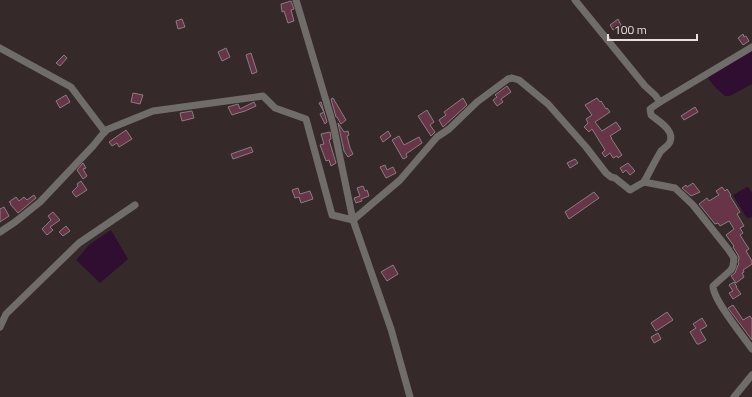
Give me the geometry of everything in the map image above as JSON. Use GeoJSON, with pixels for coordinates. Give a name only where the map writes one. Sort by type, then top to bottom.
{"type":"FeatureCollection","features":[{"type":"Feature","properties":{"kind":"street"},"geometry":{"type":"LineString","coordinates":[[296,0],[332,124],[353,220],[391,329],[410,397]]}},
{"type":"Feature","properties":{"kind":"street"},"geometry":{"type":"LineString","coordinates":[[575,0],[645,86],[660,102]]}},
{"type":"Feature","properties":{"kind":"street"},"geometry":{"type":"LineString","coordinates":[[353,220],[400,180],[437,137],[449,129],[477,102],[510,79],[519,80],[548,104],[586,147],[606,173],[630,190],[644,182],[661,151],[671,141],[669,130],[651,115],[650,110],[660,102],[752,47]]}},
{"type":"Feature","properties":{"kind":"street"},"geometry":{"type":"LineString","coordinates":[[0,48],[71,87],[105,132]]}},
{"type":"Feature","properties":{"kind":"street"},"geometry":{"type":"LineString","coordinates":[[0,232],[40,202],[93,146],[106,130],[153,111],[263,96],[275,108],[306,119],[332,215],[353,220]]}},
{"type":"Feature","properties":{"kind":"street"},"geometry":{"type":"LineString","coordinates":[[644,182],[675,188],[694,205],[734,258],[731,270],[714,286],[713,290],[718,300],[752,349]]}},
{"type":"Feature","properties":{"kind":"street"},"geometry":{"type":"LineString","coordinates":[[0,327],[6,314],[78,243],[135,205]]}},
{"type":"Feature","properties":{"kind":"street"},"geometry":{"type":"LineString","coordinates":[[734,397],[752,375]]}},
{"type":"Feature","properties":{"kind":"shaded area"},"geometry":{"type":"Polygon","coordinates":[[[752,49],[752,84],[730,96],[725,96],[716,88],[708,77],[752,49]]]}},
{"type":"Feature","properties":{"kind":"shaded area"},"geometry":{"type":"Polygon","coordinates":[[[747,187],[752,193],[752,217],[748,218],[733,195],[747,187]]]}},
{"type":"Feature","properties":{"kind":"shaded area"},"geometry":{"type":"Polygon","coordinates":[[[111,230],[128,259],[100,283],[76,260],[90,244],[111,230]]]}},
{"type":"Feature","properties":{"kind":"building"},"geometry":{"type":"Polygon","coordinates":[[[291,1],[294,9],[291,10],[294,21],[288,23],[284,11],[282,12],[281,4],[291,1]]]}},
{"type":"Feature","properties":{"kind":"building"},"geometry":{"type":"Polygon","coordinates":[[[182,19],[185,27],[178,29],[176,21],[182,19]]]}},
{"type":"Feature","properties":{"kind":"building"},"geometry":{"type":"Polygon","coordinates":[[[618,19],[621,25],[613,30],[610,25],[618,19]]]}},
{"type":"Feature","properties":{"kind":"building"},"geometry":{"type":"Polygon","coordinates":[[[743,34],[749,41],[743,45],[738,38],[743,34]]]}},
{"type":"Feature","properties":{"kind":"building"},"geometry":{"type":"Polygon","coordinates":[[[226,48],[230,57],[222,61],[218,52],[226,48]]]}},
{"type":"Feature","properties":{"kind":"building"},"geometry":{"type":"Polygon","coordinates":[[[251,53],[257,72],[252,74],[246,55],[251,53]]]}},
{"type":"Feature","properties":{"kind":"building"},"geometry":{"type":"Polygon","coordinates":[[[64,55],[67,58],[60,66],[56,63],[64,55]]]}},
{"type":"Feature","properties":{"kind":"building"},"geometry":{"type":"Polygon","coordinates":[[[507,86],[511,92],[501,99],[503,102],[497,106],[493,100],[497,97],[495,95],[507,86]]]}},
{"type":"Feature","properties":{"kind":"building"},"geometry":{"type":"Polygon","coordinates":[[[133,93],[143,95],[140,104],[131,102],[133,93]]]}},
{"type":"Feature","properties":{"kind":"building"},"geometry":{"type":"Polygon","coordinates":[[[66,95],[70,102],[60,108],[56,101],[66,95]]]}},
{"type":"Feature","properties":{"kind":"building"},"geometry":{"type":"Polygon","coordinates":[[[333,98],[346,120],[341,124],[336,117],[331,99],[333,98]]]}},
{"type":"Feature","properties":{"kind":"building"},"geometry":{"type":"Polygon","coordinates":[[[463,98],[467,105],[443,127],[439,120],[446,115],[444,112],[463,98]]]}},
{"type":"Feature","properties":{"kind":"building"},"geometry":{"type":"Polygon","coordinates":[[[597,98],[610,112],[595,122],[602,131],[616,122],[621,129],[610,136],[622,155],[618,158],[617,156],[613,158],[610,153],[605,157],[602,153],[605,150],[592,129],[589,132],[584,127],[588,123],[586,119],[592,115],[585,105],[597,98]]]}},
{"type":"Feature","properties":{"kind":"building"},"geometry":{"type":"Polygon","coordinates":[[[254,102],[256,106],[232,115],[228,107],[238,104],[240,109],[254,102]]]}},
{"type":"Feature","properties":{"kind":"building"},"geometry":{"type":"Polygon","coordinates":[[[321,102],[324,112],[319,103],[321,102]]]}},
{"type":"Feature","properties":{"kind":"building"},"geometry":{"type":"Polygon","coordinates":[[[695,107],[698,112],[684,120],[681,116],[695,107]]]}},
{"type":"Feature","properties":{"kind":"building"},"geometry":{"type":"Polygon","coordinates":[[[427,110],[434,122],[430,125],[435,132],[431,136],[418,116],[427,110]]]}},
{"type":"Feature","properties":{"kind":"building"},"geometry":{"type":"Polygon","coordinates":[[[192,111],[194,118],[182,121],[180,113],[192,111]]]}},
{"type":"Feature","properties":{"kind":"building"},"geometry":{"type":"Polygon","coordinates":[[[324,112],[327,122],[325,124],[320,114],[324,112]]]}},
{"type":"Feature","properties":{"kind":"building"},"geometry":{"type":"Polygon","coordinates":[[[338,123],[344,132],[348,131],[349,135],[347,136],[353,154],[348,157],[344,151],[338,123]]]}},
{"type":"Feature","properties":{"kind":"building"},"geometry":{"type":"Polygon","coordinates":[[[126,130],[132,139],[119,147],[117,143],[112,146],[109,142],[126,130]]]}},
{"type":"Feature","properties":{"kind":"building"},"geometry":{"type":"Polygon","coordinates":[[[388,131],[391,136],[383,142],[380,137],[388,131]]]}},
{"type":"Feature","properties":{"kind":"building"},"geometry":{"type":"Polygon","coordinates":[[[330,132],[331,139],[329,140],[336,163],[331,166],[329,160],[326,161],[320,145],[324,144],[321,134],[330,132]]]}},
{"type":"Feature","properties":{"kind":"building"},"geometry":{"type":"Polygon","coordinates":[[[399,136],[404,145],[419,137],[422,143],[406,154],[407,157],[403,159],[392,140],[399,136]]]}},
{"type":"Feature","properties":{"kind":"building"},"geometry":{"type":"Polygon","coordinates":[[[251,147],[253,152],[233,159],[231,154],[251,147]]]}},
{"type":"Feature","properties":{"kind":"building"},"geometry":{"type":"Polygon","coordinates":[[[575,159],[578,163],[570,168],[567,163],[575,159]]]}},
{"type":"Feature","properties":{"kind":"building"},"geometry":{"type":"Polygon","coordinates":[[[83,163],[86,168],[83,169],[87,176],[83,179],[77,170],[83,163]]]}},
{"type":"Feature","properties":{"kind":"building"},"geometry":{"type":"Polygon","coordinates":[[[628,163],[635,171],[630,175],[626,170],[623,173],[620,168],[628,163]]]}},
{"type":"Feature","properties":{"kind":"building"},"geometry":{"type":"Polygon","coordinates":[[[385,165],[387,170],[393,167],[396,173],[386,178],[380,167],[385,165]]]}},
{"type":"Feature","properties":{"kind":"building"},"geometry":{"type":"Polygon","coordinates":[[[81,181],[87,190],[76,197],[72,192],[81,181]]]}},
{"type":"Feature","properties":{"kind":"building"},"geometry":{"type":"Polygon","coordinates":[[[693,183],[700,192],[691,196],[682,188],[693,183]]]}},
{"type":"Feature","properties":{"kind":"building"},"geometry":{"type":"Polygon","coordinates":[[[363,186],[365,191],[367,190],[369,196],[356,203],[354,198],[360,196],[357,188],[363,186]]]}},
{"type":"Feature","properties":{"kind":"building"},"geometry":{"type":"Polygon","coordinates":[[[722,187],[725,191],[727,189],[740,212],[737,214],[744,226],[740,228],[743,233],[740,235],[749,249],[746,251],[752,261],[752,264],[743,270],[744,272],[742,273],[744,277],[736,283],[731,276],[735,273],[739,264],[739,258],[733,247],[734,246],[726,235],[734,229],[729,221],[720,226],[718,223],[715,224],[699,204],[707,198],[709,201],[719,195],[716,191],[722,187]]]}},
{"type":"Feature","properties":{"kind":"building"},"geometry":{"type":"Polygon","coordinates":[[[298,188],[300,194],[310,191],[313,199],[301,203],[299,197],[295,198],[292,190],[298,188]]]}},
{"type":"Feature","properties":{"kind":"building"},"geometry":{"type":"Polygon","coordinates":[[[594,192],[599,198],[569,219],[565,212],[594,192]]]}},
{"type":"Feature","properties":{"kind":"building"},"geometry":{"type":"Polygon","coordinates":[[[34,195],[36,198],[18,213],[9,202],[16,197],[19,201],[24,197],[27,200],[34,195]]]}},
{"type":"Feature","properties":{"kind":"building"},"geometry":{"type":"Polygon","coordinates":[[[4,207],[9,216],[0,222],[0,209],[4,207]]]}},
{"type":"Feature","properties":{"kind":"building"},"geometry":{"type":"Polygon","coordinates":[[[53,212],[60,220],[50,227],[53,230],[47,235],[42,229],[51,220],[48,216],[53,212]]]}},
{"type":"Feature","properties":{"kind":"building"},"geometry":{"type":"Polygon","coordinates":[[[66,226],[70,231],[63,236],[59,232],[66,226]]]}},
{"type":"Feature","properties":{"kind":"building"},"geometry":{"type":"Polygon","coordinates":[[[393,265],[398,274],[387,281],[381,272],[393,265]]]}},
{"type":"Feature","properties":{"kind":"building"},"geometry":{"type":"Polygon","coordinates":[[[734,282],[741,294],[733,299],[729,293],[733,291],[729,285],[734,282]]]}},
{"type":"Feature","properties":{"kind":"building"},"geometry":{"type":"Polygon","coordinates":[[[733,305],[743,320],[750,316],[752,319],[752,340],[728,308],[733,305]]]}},
{"type":"Feature","properties":{"kind":"building"},"geometry":{"type":"Polygon","coordinates":[[[667,312],[673,320],[656,331],[651,323],[667,312]]]}},
{"type":"Feature","properties":{"kind":"building"},"geometry":{"type":"Polygon","coordinates":[[[702,318],[707,326],[700,330],[706,340],[697,344],[690,332],[696,328],[693,324],[702,318]]]}},
{"type":"Feature","properties":{"kind":"building"},"geometry":{"type":"Polygon","coordinates":[[[658,333],[661,339],[654,343],[651,337],[658,333]]]}}]}
